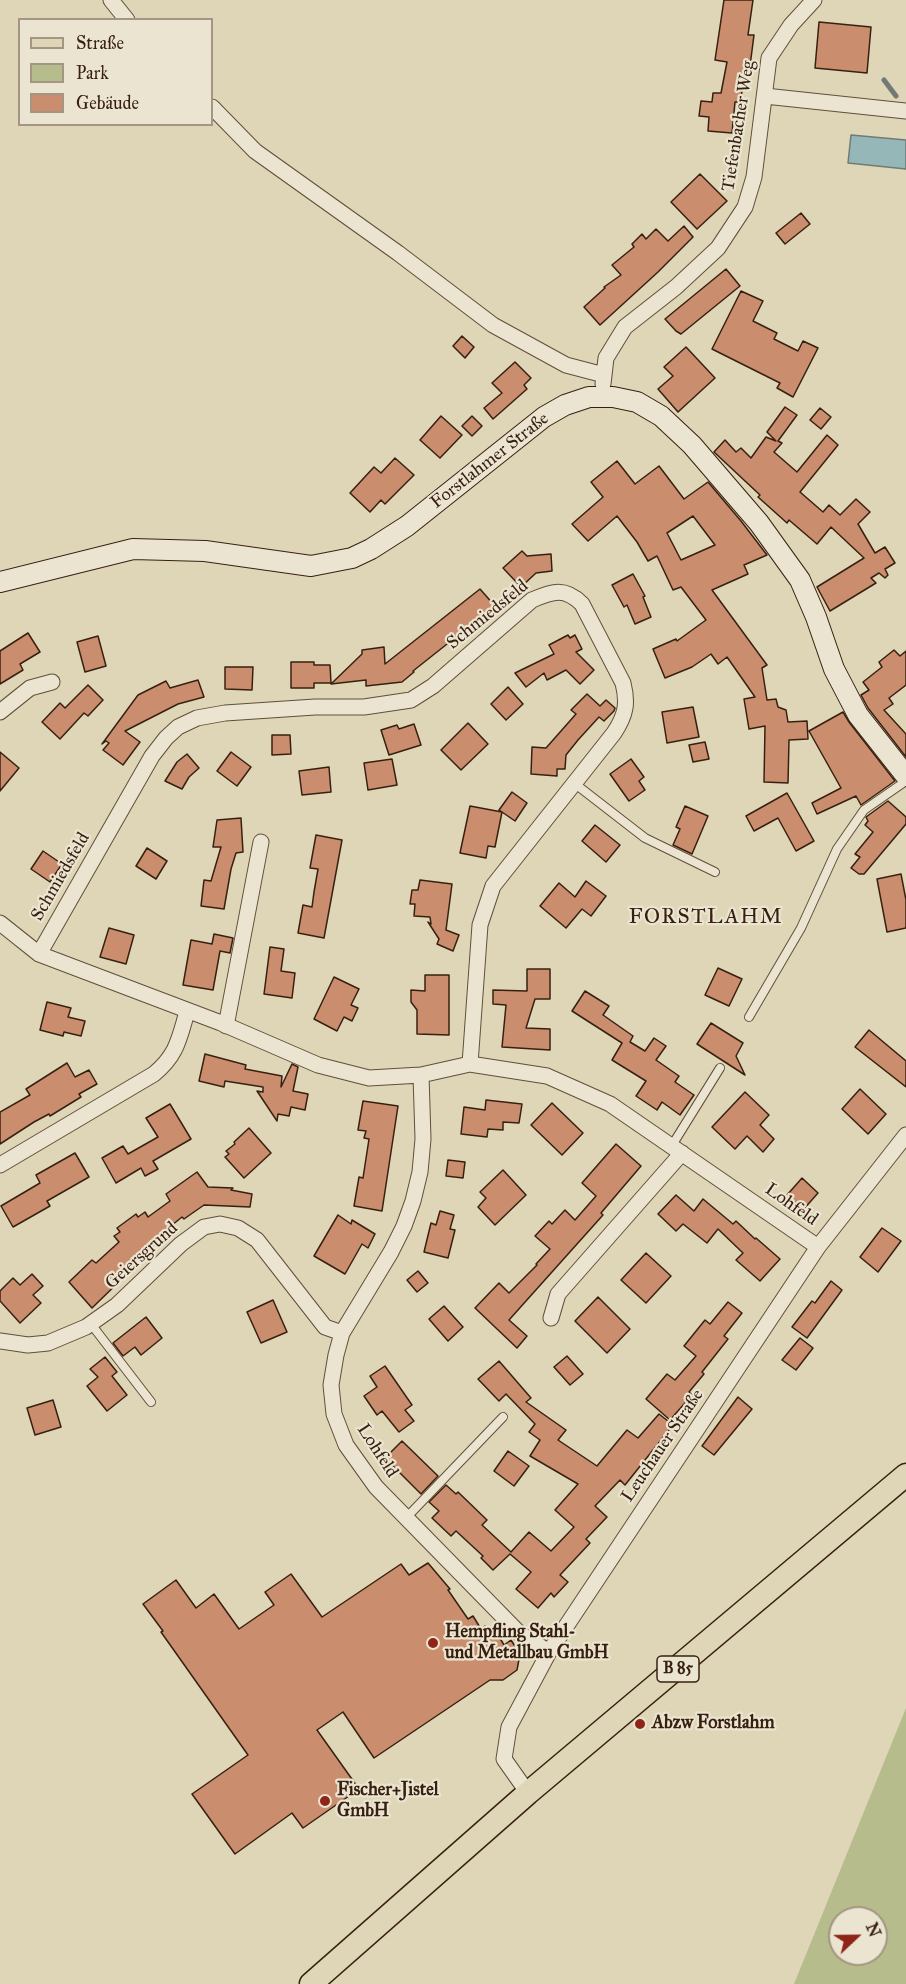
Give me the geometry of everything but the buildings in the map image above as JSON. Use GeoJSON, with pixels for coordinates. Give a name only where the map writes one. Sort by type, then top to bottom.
{"type":"FeatureCollection","features":[{"type":"Feature","properties":{"kind":"main road","name":"B 85"},"geometry":{"type":"LineString","coordinates":[[310,1984],[528,1793],[906,1475]]}},
{"type":"Feature","properties":{"kind":"street"},"geometry":{"type":"LineString","coordinates":[[111,0],[125,18]]}},
{"type":"Feature","properties":{"kind":"street","name":"Tiefenbacher Weg"},"geometry":{"type":"LineString","coordinates":[[602,397],[606,358],[625,327],[676,287],[718,248],[745,207],[754,177],[770,58],[791,25],[814,0]]}},
{"type":"Feature","properties":{"kind":"street"},"geometry":{"type":"LineString","coordinates":[[765,96],[906,111]]}},
{"type":"Feature","properties":{"kind":"street"},"geometry":{"type":"LineString","coordinates":[[213,108],[255,151],[510,336],[566,365],[604,375]]}},
{"type":"Feature","properties":{"kind":"street","name":"Forstlahmer Straße"},"geometry":{"type":"LineString","coordinates":[[0,582],[133,549],[205,551],[311,566],[352,558],[371,549],[406,526],[544,417],[565,405],[589,397],[614,397],[637,402],[661,417],[692,445],[759,523],[800,580],[834,669],[858,715],[906,776]]}},
{"type":"Feature","properties":{"kind":"street","name":"Schmiedsfeld"},"geometry":{"type":"LineString","coordinates":[[39,954],[152,756],[178,727],[197,718],[225,713],[315,707],[364,707],[411,700],[433,686],[532,600],[547,593],[573,594],[582,604],[623,683],[627,709],[623,720],[493,886],[480,925],[470,1064]]}},
{"type":"Feature","properties":{"kind":"street"},"geometry":{"type":"LineString","coordinates":[[0,712],[30,688],[52,682]]}},
{"type":"Feature","properties":{"kind":"street"},"geometry":{"type":"LineString","coordinates":[[0,923],[39,954],[226,1026],[261,842]]}},
{"type":"Feature","properties":{"kind":"street"},"geometry":{"type":"LineString","coordinates":[[0,1166],[154,1074],[173,1053],[186,1012]]}},
{"type":"Feature","properties":{"kind":"street","name":"Lohfeld"},"geometry":{"type":"LineString","coordinates":[[226,1026],[318,1065],[369,1078],[421,1075],[470,1064],[547,1076],[610,1104],[818,1247]]}},
{"type":"Feature","properties":{"kind":"street","name":"Lohfeld"},"geometry":{"type":"LineString","coordinates":[[421,1075],[423,1139],[420,1172],[413,1201],[391,1252],[342,1333],[332,1385],[334,1414],[346,1445],[376,1487],[519,1633],[549,1653]]}},
{"type":"Feature","properties":{"kind":"street","name":"Leuchauer Straße"},"geometry":{"type":"LineString","coordinates":[[528,1793],[504,1759],[508,1726],[549,1653],[818,1247],[906,1135]]}},
{"type":"Feature","properties":{"kind":"street"},"geometry":{"type":"LineString","coordinates":[[551,1318],[558,1294],[676,1150]]}},
{"type":"Feature","properties":{"kind":"street","name":"Geiersgrund"},"geometry":{"type":"LineString","coordinates":[[0,1341],[28,1345],[48,1343],[67,1337],[91,1324],[117,1305],[181,1244],[204,1227],[220,1224],[238,1228],[257,1240],[325,1327],[342,1333]]}},
{"type":"Feature","properties":{"kind":"lane"},"geometry":{"type":"LineString","coordinates":[[749,1017],[801,928],[837,849],[864,810],[906,781]]}},
{"type":"Feature","properties":{"kind":"lane"},"geometry":{"type":"LineString","coordinates":[[574,783],[645,838],[715,872]]}},
{"type":"Feature","properties":{"kind":"lane"},"geometry":{"type":"LineString","coordinates":[[676,1150],[720,1068]]}},
{"type":"Feature","properties":{"kind":"lane"},"geometry":{"type":"LineString","coordinates":[[91,1324],[151,1402]]}},
{"type":"Feature","properties":{"kind":"lane"},"geometry":{"type":"LineString","coordinates":[[406,1518],[503,1417]]}},
{"type":"Feature","properties":{"kind":"green space"},"geometry":{"type":"Polygon","coordinates":[[[906,1708],[906,1984],[794,1984],[906,1708]]]}},
{"type":"Feature","properties":{"kind":"water"},"geometry":{"type":"Polygon","coordinates":[[[851,135],[906,140],[906,169],[848,163],[851,135]]]}},
{"type":"Feature","properties":{"kind":"waterway"},"geometry":{"type":"LineString","coordinates":[[884,80],[896,96]]}},
{"type":"Feature","properties":{"kind":"place","name":"Hempfling Stahl- und Metallbau GmbH"},"geometry":{"type":"Point","coordinates":[433,1643]}},
{"type":"Feature","properties":{"kind":"place","name":"Abzw Forstlahm"},"geometry":{"type":"Point","coordinates":[640,1724]}},
{"type":"Feature","properties":{"kind":"place","name":"Fischer+Jistel GmbH"},"geometry":{"type":"Point","coordinates":[325,1801]}},
{"type":"Feature","properties":{"kind":"district","name":"FORSTLAHM"},"geometry":{"type":"Point","coordinates":[706,918]}}]}
